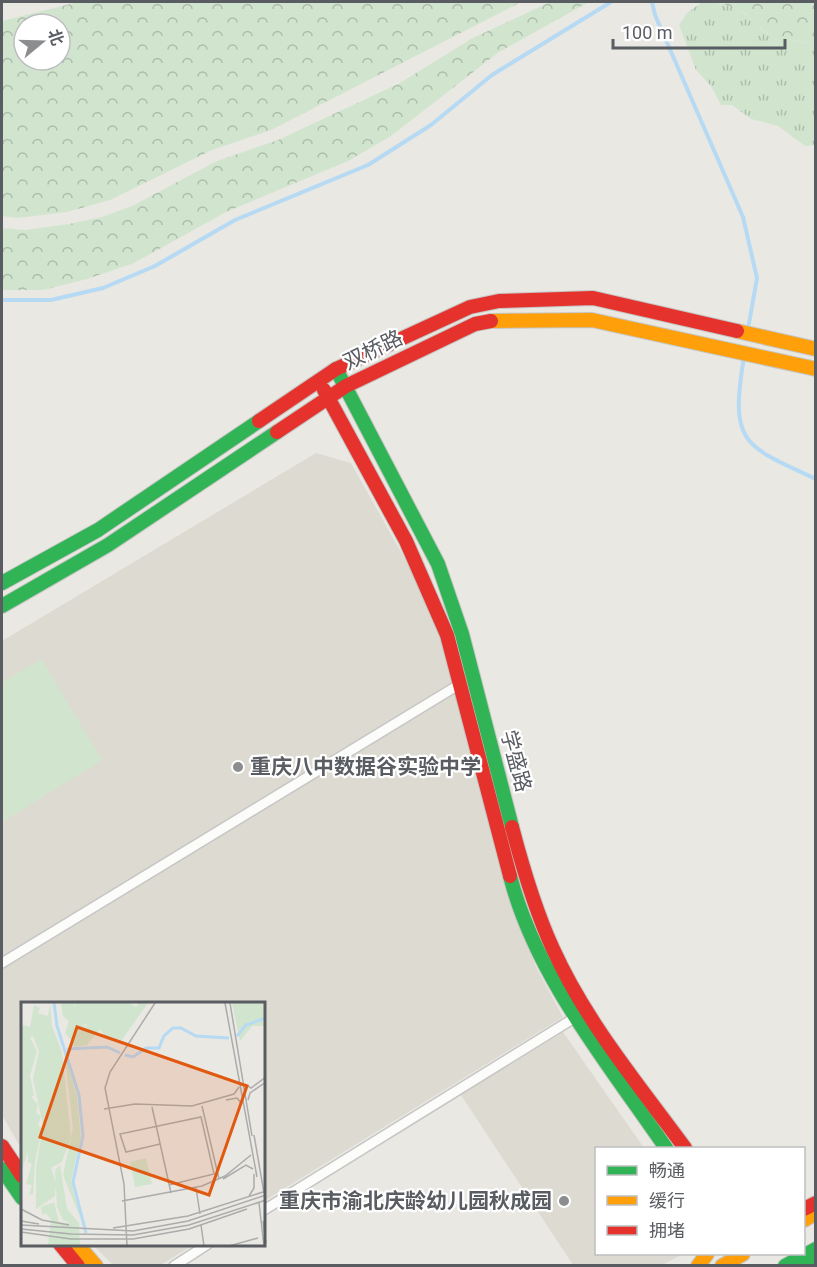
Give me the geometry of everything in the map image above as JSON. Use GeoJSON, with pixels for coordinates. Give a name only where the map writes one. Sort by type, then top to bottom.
{"type":"FeatureCollection","features":[{"type":"Feature","properties":{"kind":"main road","name":"双桥路"},"geometry":{"type":"LineString","coordinates":[[2,583],[98,530],[336,369],[470,307],[500,301],[592,298],[816,349]]}},
{"type":"Feature","properties":{"kind":"main road","name":"双桥路"},"geometry":{"type":"LineString","coordinates":[[2,606],[108,545],[346,386],[475,324],[499,320],[592,320],[816,369]]}},
{"type":"Feature","properties":{"kind":"main road","name":"学盛路"},"geometry":{"type":"LineString","coordinates":[[336,369],[438,564],[462,634],[526,882],[549,941],[600,1033],[684,1147]]}},
{"type":"Feature","properties":{"kind":"main road","name":"学盛路"},"geometry":{"type":"LineString","coordinates":[[318,381],[423,571],[447,635],[520,909],[540,956],[576,1017],[665,1147]]}},
{"type":"Feature","properties":{"kind":"main road"},"geometry":{"type":"LineString","coordinates":[[2,1146],[5,1167],[21,1196]]}},
{"type":"Feature","properties":{"kind":"main road"},"geometry":{"type":"LineString","coordinates":[[5,1167],[21,1175]]}},
{"type":"Feature","properties":{"kind":"main road"},"geometry":{"type":"LineString","coordinates":[[61,1246],[78,1266]]}},
{"type":"Feature","properties":{"kind":"main road"},"geometry":{"type":"LineString","coordinates":[[77,1246],[96,1266]]}},
{"type":"Feature","properties":{"kind":"main road"},"geometry":{"type":"LineString","coordinates":[[785,1266],[816,1249]]}},
{"type":"Feature","properties":{"kind":"main road"},"geometry":{"type":"LineString","coordinates":[[722,1266],[741,1255]]}},
{"type":"Feature","properties":{"kind":"main road"},"geometry":{"type":"LineString","coordinates":[[807,1266],[816,1257]]}},
{"type":"Feature","properties":{"kind":"street"},"geometry":{"type":"LineString","coordinates":[[2,963],[460,684]]}},
{"type":"Feature","properties":{"kind":"street"},"geometry":{"type":"LineString","coordinates":[[266,1209],[576,1017]]}},
{"type":"Feature","properties":{"kind":"street"},"geometry":{"type":"LineString","coordinates":[[174,1266],[206,1246]]}},
{"type":"Feature","properties":{"kind":"shaded area","name":"重庆八中数据谷实验中学"},"geometry":{"type":"Polygon","coordinates":[[[316,453],[351,463],[424,593],[440,636],[507,894],[537,969],[563,1017],[266,1200],[266,1002],[21,1002],[21,1148],[2,1115],[2,641],[316,453]]]}},
{"type":"Feature","properties":{"kind":"shaded area","name":"重庆市渝北庆龄幼儿园秋成园"},"geometry":{"type":"Polygon","coordinates":[[[563,1032],[643,1147],[595,1147],[595,1255],[681,1255],[662,1265],[573,1265],[461,1095],[563,1032]]]}},
{"type":"Feature","properties":{"kind":"shaded area"},"geometry":{"type":"Polygon","coordinates":[[[94,1246],[191,1246],[159,1266],[113,1265],[94,1246]]]}},
{"type":"Feature","properties":{"kind":"green space"},"geometry":{"type":"Polygon","coordinates":[[[78,2],[521,2],[271,130],[212,150],[110,200],[67,212],[18,218],[2,216],[2,21],[12,18],[12,72],[72,72],[72,12],[38,12],[78,2]]]}},
{"type":"Feature","properties":{"kind":"green space"},"geometry":{"type":"Polygon","coordinates":[[[550,2],[589,2],[499,52],[391,136],[348,161],[226,212],[134,263],[87,279],[43,290],[2,290],[2,228],[25,230],[69,224],[102,217],[132,206],[217,161],[278,140],[400,83],[471,39],[550,2]]]}},
{"type":"Feature","properties":{"kind":"green space"},"geometry":{"type":"Polygon","coordinates":[[[702,2],[723,4],[736,9],[749,16],[763,30],[776,36],[815,44],[815,145],[805,146],[778,126],[751,119],[732,105],[721,105],[711,86],[696,70],[679,25],[687,13],[702,2]]]}},
{"type":"Feature","properties":{"kind":"green space"},"geometry":{"type":"Polygon","coordinates":[[[719,2],[815,2],[815,44],[774,37],[745,13],[719,2]]]}},
{"type":"Feature","properties":{"kind":"green space"},"geometry":{"type":"Polygon","coordinates":[[[41,659],[102,760],[2,822],[2,683],[41,659]]]}},
{"type":"Feature","properties":{"kind":"waterway"},"geometry":{"type":"LineString","coordinates":[[2,300],[51,300],[103,288],[155,266],[235,220],[368,165],[431,125],[492,75],[611,2]]}},
{"type":"Feature","properties":{"kind":"waterway"},"geometry":{"type":"LineString","coordinates":[[652,2],[655,15],[743,217],[757,278],[748,329]]}},
{"type":"Feature","properties":{"kind":"waterway"},"geometry":{"type":"LineString","coordinates":[[744,357],[739,407],[741,424],[747,437],[771,458],[816,479]]}},
{"type":"Feature","properties":{"kind":"traffic: fast"},"geometry":{"type":"LineString","coordinates":[[336,369],[438,564],[462,634],[512,827]]}},
{"type":"Feature","properties":{"kind":"traffic: fast"},"geometry":{"type":"LineString","coordinates":[[2,583],[98,530],[259,421]]}},
{"type":"Feature","properties":{"kind":"traffic: fast"},"geometry":{"type":"LineString","coordinates":[[2,606],[108,545],[277,432]]}},
{"type":"Feature","properties":{"kind":"traffic: fast"},"geometry":{"type":"LineString","coordinates":[[510,876],[522,913],[555,984],[598,1051],[665,1147]]}},
{"type":"Feature","properties":{"kind":"traffic: fast"},"geometry":{"type":"LineString","coordinates":[[2,1169],[21,1197]]}},
{"type":"Feature","properties":{"kind":"traffic: fast"},"geometry":{"type":"LineString","coordinates":[[785,1266],[816,1249]]}},
{"type":"Feature","properties":{"kind":"traffic: fast"},"geometry":{"type":"LineString","coordinates":[[807,1266],[816,1257]]}},
{"type":"Feature","properties":{"kind":"traffic: slow"},"geometry":{"type":"LineString","coordinates":[[491,321],[592,320],[816,369]]}},
{"type":"Feature","properties":{"kind":"traffic: slow"},"geometry":{"type":"LineString","coordinates":[[737,331],[816,349]]}},
{"type":"Feature","properties":{"kind":"traffic: slow"},"geometry":{"type":"LineString","coordinates":[[805,1219],[816,1213]]}},
{"type":"Feature","properties":{"kind":"traffic: slow"},"geometry":{"type":"LineString","coordinates":[[79,1246],[96,1266]]}},
{"type":"Feature","properties":{"kind":"traffic: slow"},"geometry":{"type":"LineString","coordinates":[[698,1266],[706,1255]]}},
{"type":"Feature","properties":{"kind":"traffic: slow"},"geometry":{"type":"LineString","coordinates":[[722,1266],[741,1255]]}},
{"type":"Feature","properties":{"kind":"traffic: jam"},"geometry":{"type":"LineString","coordinates":[[259,421],[336,369],[470,307],[499,301],[593,298],[737,331]]}},
{"type":"Feature","properties":{"kind":"traffic: jam"},"geometry":{"type":"LineString","coordinates":[[277,432],[346,386],[475,324],[491,321]]}},
{"type":"Feature","properties":{"kind":"traffic: jam"},"geometry":{"type":"LineString","coordinates":[[324,390],[406,541],[447,635],[510,876]]}},
{"type":"Feature","properties":{"kind":"traffic: jam"},"geometry":{"type":"LineString","coordinates":[[512,827],[535,904],[566,976],[614,1052],[684,1147]]}},
{"type":"Feature","properties":{"kind":"traffic: jam"},"geometry":{"type":"LineString","coordinates":[[2,1146],[21,1174]]}},
{"type":"Feature","properties":{"kind":"traffic: jam"},"geometry":{"type":"LineString","coordinates":[[805,1208],[816,1203]]}},
{"type":"Feature","properties":{"kind":"traffic: jam"},"geometry":{"type":"LineString","coordinates":[[62,1246],[78,1266]]}},
{"type":"Feature","properties":{"kind":"place","name":"重庆八中数据谷实验中学"},"geometry":{"type":"Point","coordinates":[238,767]}},
{"type":"Feature","properties":{"kind":"place","name":"重庆市渝北庆龄幼儿园秋成园"},"geometry":{"type":"Point","coordinates":[564,1201]}}]}
